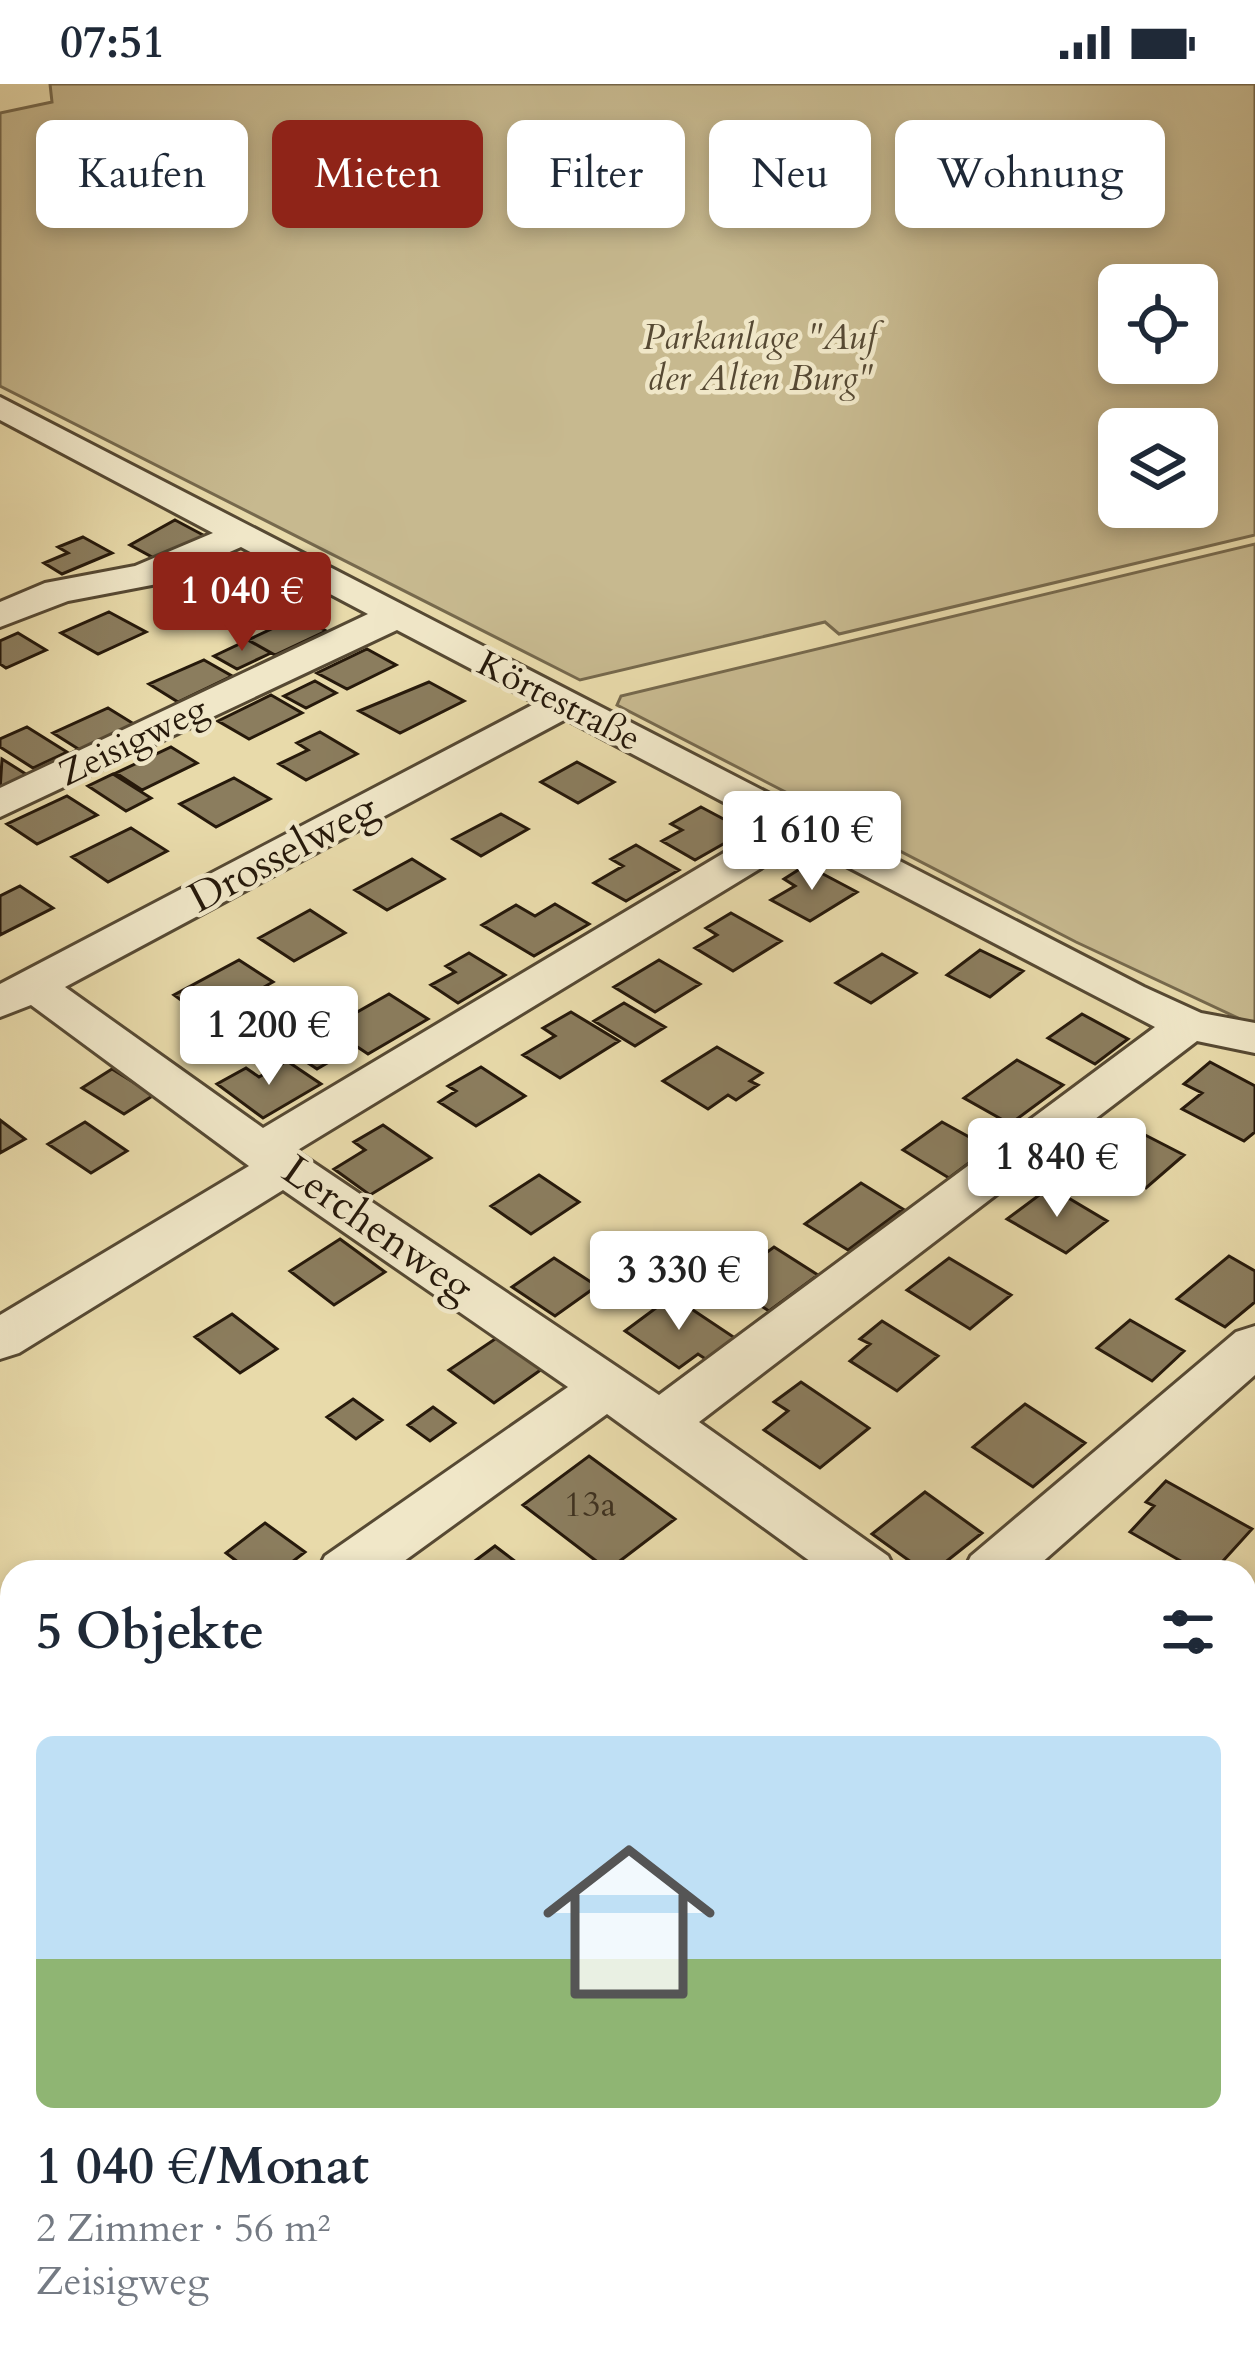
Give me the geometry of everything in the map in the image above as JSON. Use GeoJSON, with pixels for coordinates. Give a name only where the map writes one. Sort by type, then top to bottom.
{"type":"FeatureCollection","features":[{"type":"Feature","properties":{"kind":"street","name":"Körtestraße"},"geometry":{"type":"LineString","coordinates":[[0,407],[1189,1024],[1255,1038]]}},
{"type":"Feature","properties":{"kind":"street"},"geometry":{"type":"LineString","coordinates":[[0,616],[58,591],[144,576],[239,535]]}},
{"type":"Feature","properties":{"kind":"street","name":"Zeisigweg"},"geometry":{"type":"LineString","coordinates":[[0,804],[395,616]]}},
{"type":"Feature","properties":{"kind":"street","name":"Drosselweg"},"geometry":{"type":"LineString","coordinates":[[17,994],[565,704]]}},
{"type":"Feature","properties":{"kind":"street"},"geometry":{"type":"LineString","coordinates":[[0,1340],[274,1158],[800,826]]}},
{"type":"Feature","properties":{"kind":"street","name":"Lerchenweg"},"geometry":{"type":"LineString","coordinates":[[17,994],[274,1158],[850,1560]]}},
{"type":"Feature","properties":{"kind":"street"},"geometry":{"type":"LineString","coordinates":[[660,1423],[1189,1024]]}},
{"type":"Feature","properties":{"kind":"street"},"geometry":{"type":"LineString","coordinates":[[1006,1560],[1255,1345]]}},
{"type":"Feature","properties":{"kind":"street"},"geometry":{"type":"LineString","coordinates":[[363,1560],[607,1387]]}},
{"type":"Feature","properties":{"kind":"green space","name":"Parkanlage \"Auf der Alten Burg\""},"geometry":{"type":"Polygon","coordinates":[[[50,84],[1255,84],[1255,535],[839,634],[825,622],[580,680],[0,386],[0,113],[52,102],[50,84]]]}},
{"type":"Feature","properties":{"kind":"green space"},"geometry":{"type":"Polygon","coordinates":[[[1255,544],[1255,1026],[1076,942],[617,705],[621,696],[1255,544]]]}},
{"type":"Feature","properties":{"kind":"building"},"geometry":{"type":"Polygon","coordinates":[[[175,520],[205,536],[154,558],[130,545],[175,520]]]}},
{"type":"Feature","properties":{"kind":"building"},"geometry":{"type":"Polygon","coordinates":[[[83,537],[112,553],[62,574],[44,563],[68,553],[58,547],[83,537]]]}},
{"type":"Feature","properties":{"kind":"building"},"geometry":{"type":"Polygon","coordinates":[[[248,569],[274,583],[238,599],[212,585],[248,569]]]}},
{"type":"Feature","properties":{"kind":"building"},"geometry":{"type":"Polygon","coordinates":[[[189,593],[215,608],[186,622],[159,606],[189,593]]]}},
{"type":"Feature","properties":{"kind":"building"},"geometry":{"type":"Polygon","coordinates":[[[109,612],[146,632],[98,654],[61,633],[109,612]]]}},
{"type":"Feature","properties":{"kind":"building"},"geometry":{"type":"Polygon","coordinates":[[[299,616],[326,631],[275,655],[248,640],[299,616]]]}},
{"type":"Feature","properties":{"kind":"building"},"geometry":{"type":"Polygon","coordinates":[[[18,633],[46,650],[6,668],[0,664],[0,641],[18,633]]]}},
{"type":"Feature","properties":{"kind":"building"},"geometry":{"type":"Polygon","coordinates":[[[248,640],[271,653],[237,669],[214,656],[248,640]]]}},
{"type":"Feature","properties":{"kind":"building"},"geometry":{"type":"Polygon","coordinates":[[[367,649],[396,665],[347,689],[317,673],[367,649]]]}},
{"type":"Feature","properties":{"kind":"building"},"geometry":{"type":"Polygon","coordinates":[[[204,660],[232,676],[178,702],[149,684],[204,660]]]}},
{"type":"Feature","properties":{"kind":"building"},"geometry":{"type":"Polygon","coordinates":[[[315,681],[336,693],[306,708],[284,696],[315,681]]]}},
{"type":"Feature","properties":{"kind":"building"},"geometry":{"type":"Polygon","coordinates":[[[429,682],[464,701],[400,733],[359,711],[429,682]]]}},
{"type":"Feature","properties":{"kind":"building"},"geometry":{"type":"Polygon","coordinates":[[[271,695],[302,713],[249,739],[218,721],[271,695]]]}},
{"type":"Feature","properties":{"kind":"building"},"geometry":{"type":"Polygon","coordinates":[[[108,708],[134,724],[80,750],[53,733],[108,708]]]}},
{"type":"Feature","properties":{"kind":"building"},"geometry":{"type":"Polygon","coordinates":[[[27,727],[67,752],[33,768],[0,747],[0,739],[27,727]]]}},
{"type":"Feature","properties":{"kind":"building"},"geometry":{"type":"Polygon","coordinates":[[[320,732],[357,754],[306,780],[279,764],[308,750],[297,743],[320,732]]]}},
{"type":"Feature","properties":{"kind":"building"},"geometry":{"type":"Polygon","coordinates":[[[171,747],[197,763],[142,790],[116,773],[171,747]]]}},
{"type":"Feature","properties":{"kind":"building"},"geometry":{"type":"Polygon","coordinates":[[[2,759],[29,776],[0,790],[2,759]]]}},
{"type":"Feature","properties":{"kind":"building"},"geometry":{"type":"Polygon","coordinates":[[[577,762],[614,782],[578,803],[541,782],[577,762]]]}},
{"type":"Feature","properties":{"kind":"building"},"geometry":{"type":"Polygon","coordinates":[[[113,774],[151,798],[126,811],[88,786],[113,774]]]}},
{"type":"Feature","properties":{"kind":"building"},"geometry":{"type":"Polygon","coordinates":[[[234,778],[270,799],[216,827],[180,804],[234,778]]]}},
{"type":"Feature","properties":{"kind":"building"},"geometry":{"type":"Polygon","coordinates":[[[67,796],[97,815],[37,844],[7,824],[67,796]]]}},
{"type":"Feature","properties":{"kind":"building"},"geometry":{"type":"Polygon","coordinates":[[[701,807],[746,831],[695,860],[662,841],[682,830],[671,824],[701,807]]]}},
{"type":"Feature","properties":{"kind":"building"},"geometry":{"type":"Polygon","coordinates":[[[501,814],[528,829],[481,856],[453,839],[501,814]]]}},
{"type":"Feature","properties":{"kind":"building"},"geometry":{"type":"Polygon","coordinates":[[[131,828],[167,851],[108,882],[72,857],[131,828]]]}},
{"type":"Feature","properties":{"kind":"building"},"geometry":{"type":"Polygon","coordinates":[[[636,845],[679,870],[626,901],[594,883],[623,866],[611,859],[636,845]]]}},
{"type":"Feature","properties":{"kind":"building"},"geometry":{"type":"Polygon","coordinates":[[[412,859],[444,879],[387,910],[355,890],[412,859]]]}},
{"type":"Feature","properties":{"kind":"building"},"geometry":{"type":"Polygon","coordinates":[[[806,865],[857,892],[810,921],[771,900],[795,886],[784,879],[806,865]]]}},
{"type":"Feature","properties":{"kind":"building"},"geometry":{"type":"Polygon","coordinates":[[[20,886],[53,908],[0,935],[0,896],[20,886]]]}},
{"type":"Feature","properties":{"kind":"building"},"geometry":{"type":"Polygon","coordinates":[[[555,904],[589,924],[534,956],[482,925],[516,905],[535,916],[555,904]]]}},
{"type":"Feature","properties":{"kind":"building"},"geometry":{"type":"Polygon","coordinates":[[[310,910],[345,933],[294,961],[259,938],[310,910]]]}},
{"type":"Feature","properties":{"kind":"building"},"geometry":{"type":"Polygon","coordinates":[[[731,913],[781,941],[733,971],[695,948],[717,935],[706,928],[731,913]]]}},
{"type":"Feature","properties":{"kind":"building"},"geometry":{"type":"Polygon","coordinates":[[[980,950],[1023,971],[990,997],[947,975],[980,950]]]}},
{"type":"Feature","properties":{"kind":"building"},"geometry":{"type":"Polygon","coordinates":[[[469,953],[505,975],[458,1003],[431,985],[455,972],[446,966],[469,953]]]}},
{"type":"Feature","properties":{"kind":"building"},"geometry":{"type":"Polygon","coordinates":[[[882,954],[916,973],[871,1003],[836,983],[882,954]]]}},
{"type":"Feature","properties":{"kind":"building"},"geometry":{"type":"Polygon","coordinates":[[[239,960],[273,982],[207,1019],[174,995],[239,960]]]}},
{"type":"Feature","properties":{"kind":"building"},"geometry":{"type":"Polygon","coordinates":[[[659,960],[700,984],[655,1012],[614,987],[659,960]]]}},
{"type":"Feature","properties":{"kind":"building"},"geometry":{"type":"Polygon","coordinates":[[[389,994],[428,1019],[368,1054],[329,1028],[389,994]]]}},
{"type":"Feature","properties":{"kind":"building"},"geometry":{"type":"Polygon","coordinates":[[[624,1003],[665,1027],[635,1046],[594,1021],[624,1003]]]}},
{"type":"Feature","properties":{"kind":"building"},"geometry":{"type":"Polygon","coordinates":[[[571,1012],[619,1041],[560,1078],[523,1055],[555,1036],[543,1028],[571,1012]]]}},
{"type":"Feature","properties":{"kind":"building"},"geometry":{"type":"Polygon","coordinates":[[[1082,1014],[1128,1039],[1095,1064],[1048,1038],[1082,1014]]]}},
{"type":"Feature","properties":{"kind":"building"},"geometry":{"type":"Polygon","coordinates":[[[325,1035],[348,1051],[317,1069],[293,1053],[325,1035]]]}},
{"type":"Feature","properties":{"kind":"building"},"geometry":{"type":"Polygon","coordinates":[[[717,1047],[762,1073],[750,1081],[758,1085],[736,1100],[728,1095],[708,1109],[663,1081],[717,1047]]]}},
{"type":"Feature","properties":{"kind":"building"},"geometry":{"type":"Polygon","coordinates":[[[1017,1060],[1063,1085],[1010,1124],[964,1098],[1017,1060]]]}},
{"type":"Feature","properties":{"kind":"building"},"geometry":{"type":"Polygon","coordinates":[[[287,1061],[321,1084],[263,1118],[217,1084],[246,1068],[259,1077],[287,1061]]]}},
{"type":"Feature","properties":{"kind":"building"},"geometry":{"type":"Polygon","coordinates":[[[1210,1062],[1255,1086],[1255,1132],[1244,1141],[1182,1109],[1202,1093],[1184,1084],[1210,1062]]]}},
{"type":"Feature","properties":{"kind":"building"},"geometry":{"type":"Polygon","coordinates":[[[481,1067],[525,1096],[476,1126],[439,1102],[456,1091],[448,1086],[481,1067]]]}},
{"type":"Feature","properties":{"kind":"building"},"geometry":{"type":"Polygon","coordinates":[[[112,1069],[154,1095],[124,1114],[82,1088],[112,1069]]]}},
{"type":"Feature","properties":{"kind":"building"},"geometry":{"type":"Polygon","coordinates":[[[0,1120],[25,1139],[0,1153],[0,1120]]]}},
{"type":"Feature","properties":{"kind":"building"},"geometry":{"type":"Polygon","coordinates":[[[1116,1120],[1184,1155],[1146,1188],[1093,1158],[1107,1146],[1093,1139],[1116,1120]]]}},
{"type":"Feature","properties":{"kind":"building"},"geometry":{"type":"Polygon","coordinates":[[[85,1122],[127,1151],[91,1173],[48,1144],[85,1122]]]}},
{"type":"Feature","properties":{"kind":"building"},"geometry":{"type":"Polygon","coordinates":[[[942,1122],[989,1148],[949,1178],[903,1150],[942,1122]]]}},
{"type":"Feature","properties":{"kind":"building"},"geometry":{"type":"Polygon","coordinates":[[[383,1125],[431,1158],[370,1195],[334,1169],[365,1150],[354,1142],[383,1125]]]}},
{"type":"Feature","properties":{"kind":"building"},"geometry":{"type":"Polygon","coordinates":[[[539,1175],[579,1202],[531,1234],[491,1206],[539,1175]]]}},
{"type":"Feature","properties":{"kind":"building"},"geometry":{"type":"Polygon","coordinates":[[[861,1183],[903,1209],[848,1250],[805,1224],[861,1183]]]}},
{"type":"Feature","properties":{"kind":"building"},"geometry":{"type":"Polygon","coordinates":[[[1050,1187],[1107,1221],[1066,1253],[1007,1219],[1050,1187]]]}},
{"type":"Feature","properties":{"kind":"building"},"geometry":{"type":"Polygon","coordinates":[[[340,1239],[385,1272],[334,1305],[290,1271],[340,1239]]]}},
{"type":"Feature","properties":{"kind":"building"},"geometry":{"type":"Polygon","coordinates":[[[774,1247],[818,1275],[769,1311],[725,1283],[774,1247]]]}},
{"type":"Feature","properties":{"kind":"building"},"geometry":{"type":"Polygon","coordinates":[[[1229,1256],[1255,1271],[1255,1302],[1225,1327],[1177,1299],[1229,1256]]]}},
{"type":"Feature","properties":{"kind":"building"},"geometry":{"type":"Polygon","coordinates":[[[554,1258],[597,1286],[555,1316],[512,1287],[554,1258]]]}},
{"type":"Feature","properties":{"kind":"building"},"geometry":{"type":"Polygon","coordinates":[[[949,1258],[1011,1295],[970,1329],[907,1290],[949,1258]]]}},
{"type":"Feature","properties":{"kind":"building"},"geometry":{"type":"Polygon","coordinates":[[[672,1296],[735,1338],[707,1360],[698,1354],[679,1368],[625,1331],[672,1296]]]}},
{"type":"Feature","properties":{"kind":"building"},"geometry":{"type":"Polygon","coordinates":[[[232,1314],[277,1349],[240,1373],[195,1337],[232,1314]]]}},
{"type":"Feature","properties":{"kind":"building"},"geometry":{"type":"Polygon","coordinates":[[[1130,1320],[1184,1351],[1152,1381],[1097,1348],[1130,1320]]]}},
{"type":"Feature","properties":{"kind":"building"},"geometry":{"type":"Polygon","coordinates":[[[882,1321],[938,1356],[897,1391],[850,1361],[870,1344],[860,1339],[882,1321]]]}},
{"type":"Feature","properties":{"kind":"building"},"geometry":{"type":"Polygon","coordinates":[[[498,1337],[542,1369],[494,1403],[449,1370],[498,1337]]]}},
{"type":"Feature","properties":{"kind":"building"},"geometry":{"type":"Polygon","coordinates":[[[801,1382],[869,1428],[820,1468],[764,1430],[788,1411],[774,1402],[801,1382]]]}},
{"type":"Feature","properties":{"kind":"building"},"geometry":{"type":"Polygon","coordinates":[[[353,1399],[382,1420],[356,1439],[327,1417],[353,1399]]]}},
{"type":"Feature","properties":{"kind":"building"},"geometry":{"type":"Polygon","coordinates":[[[1025,1404],[1085,1443],[1033,1487],[973,1447],[1025,1404]]]}},
{"type":"Feature","properties":{"kind":"building"},"geometry":{"type":"Polygon","coordinates":[[[433,1407],[455,1423],[430,1441],[408,1425],[433,1407]]]}},
{"type":"Feature","properties":{"kind":"building"},"geometry":{"type":"Polygon","coordinates":[[[589,1456],[675,1519],[621,1560],[595,1560],[523,1505],[589,1456]]]}},
{"type":"Feature","properties":{"kind":"building"},"geometry":{"type":"Polygon","coordinates":[[[1166,1481],[1252,1529],[1224,1560],[1179,1560],[1130,1532],[1154,1506],[1146,1502],[1166,1481]]]}},
{"type":"Feature","properties":{"kind":"building"},"geometry":{"type":"Polygon","coordinates":[[[925,1492],[982,1533],[948,1560],[908,1560],[872,1534],[925,1492]]]}},
{"type":"Feature","properties":{"kind":"building"},"geometry":{"type":"Polygon","coordinates":[[[265,1523],[305,1552],[295,1560],[235,1560],[226,1553],[265,1523]]]}},
{"type":"Feature","properties":{"kind":"building"},"geometry":{"type":"Polygon","coordinates":[[[495,1546],[513,1560],[476,1560],[495,1546]]]}}]}
